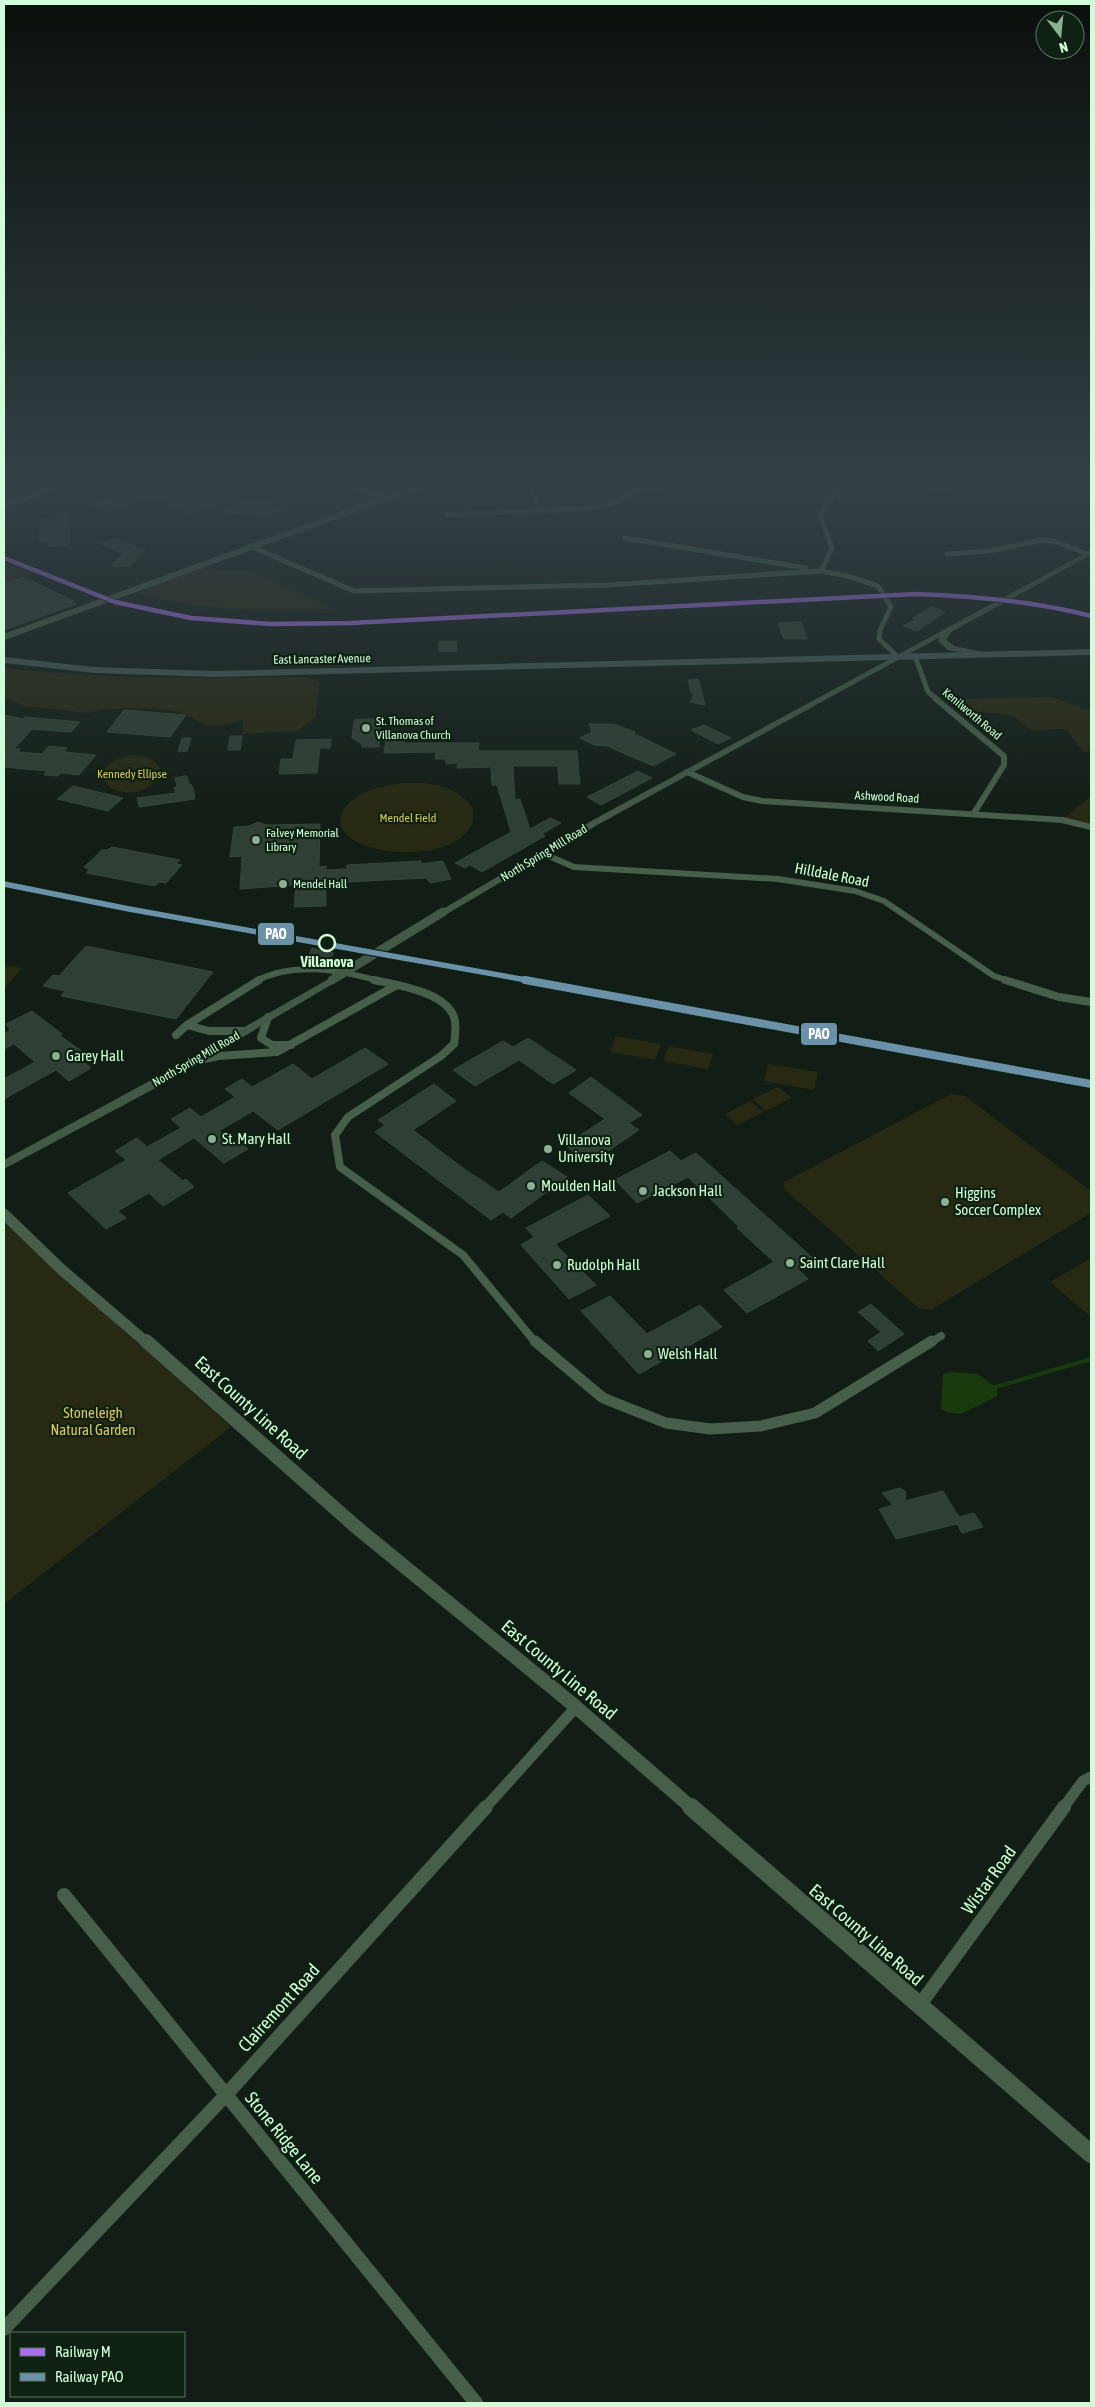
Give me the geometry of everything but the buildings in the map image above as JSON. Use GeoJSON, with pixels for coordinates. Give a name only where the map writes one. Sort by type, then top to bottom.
{"type":"FeatureCollection","features":[{"type":"Feature","properties":{"kind":"highway","name":"East Lancaster Avenue"},"geometry":{"type":"LineString","coordinates":[[4,660],[94,670],[214,674],[1091,652]]}},
{"type":"Feature","properties":{"kind":"main road","name":"North Spring Mill Road"},"geometry":{"type":"LineString","coordinates":[[4,1165],[245,1031],[596,822],[898,656],[947,632],[1017,593]]}},
{"type":"Feature","properties":{"kind":"main road"},"geometry":{"type":"LineString","coordinates":[[947,632],[942,641],[947,646],[980,654]]}},
{"type":"Feature","properties":{"kind":"street"},"geometry":{"type":"LineString","coordinates":[[4,637],[122,593]]}},
{"type":"Feature","properties":{"kind":"street"},"geometry":{"type":"LineString","coordinates":[[883,593],[891,607],[879,639],[898,656]]}},
{"type":"Feature","properties":{"kind":"street","name":"Kenilworth Road"},"geometry":{"type":"LineString","coordinates":[[915,656],[928,692],[1004,756],[1004,765],[974,813]]}},
{"type":"Feature","properties":{"kind":"street","name":"Ashwood Road"},"geometry":{"type":"LineString","coordinates":[[687,772],[743,797],[762,801],[974,813],[1062,820],[1091,827]]}},
{"type":"Feature","properties":{"kind":"street","name":"Hilldale Road"},"geometry":{"type":"LineString","coordinates":[[544,854],[574,868],[778,879],[855,891],[884,900],[994,976],[1059,997],[1091,1002]]}},
{"type":"Feature","properties":{"kind":"street"},"geometry":{"type":"LineString","coordinates":[[176,1035],[187,1025],[267,976],[292,969],[321,969],[395,986],[438,998],[450,1008],[456,1021],[454,1044],[441,1056],[348,1117],[335,1135],[340,1167],[463,1255],[533,1340],[603,1398],[666,1422],[710,1429],[767,1425],[815,1413],[941,1336]]}},
{"type":"Feature","properties":{"kind":"street"},"geometry":{"type":"LineString","coordinates":[[188,1064],[218,1056],[278,1052],[395,986]]}},
{"type":"Feature","properties":{"kind":"street"},"geometry":{"type":"LineString","coordinates":[[268,1017],[261,1038],[272,1045],[294,1044]]}},
{"type":"Feature","properties":{"kind":"street"},"geometry":{"type":"LineString","coordinates":[[187,1025],[208,1031],[245,1031]]}},
{"type":"Feature","properties":{"kind":"street","name":"East County Line Road"},"geometry":{"type":"LineString","coordinates":[[4,1214],[61,1269],[188,1377],[356,1526],[576,1707],[1091,2154]]}},
{"type":"Feature","properties":{"kind":"street","name":"Clairemont Road"},"geometry":{"type":"LineString","coordinates":[[4,2328],[225,2096],[576,1707]]}},
{"type":"Feature","properties":{"kind":"street","name":"Wistar Road"},"geometry":{"type":"LineString","coordinates":[[919,2006],[1083,1781],[1091,1777]]}},
{"type":"Feature","properties":{"kind":"street","name":"Stone Ridge Lane"},"geometry":{"type":"LineString","coordinates":[[64,1895],[225,2096],[476,2403]]}},
{"type":"Feature","properties":{"kind":"green space"},"geometry":{"type":"Polygon","coordinates":[[[138,593],[299,593],[333,609],[243,609],[189,604],[138,593]]]}},
{"type":"Feature","properties":{"kind":"green space"},"geometry":{"type":"Polygon","coordinates":[[[4,668],[41,672],[153,677],[303,677],[320,681],[317,716],[298,731],[242,734],[243,720],[213,726],[182,713],[162,709],[122,708],[90,713],[24,706],[4,698],[4,668]]]}},
{"type":"Feature","properties":{"kind":"green space"},"geometry":{"type":"Polygon","coordinates":[[[1052,697],[1091,711],[1091,751],[1083,752],[1066,729],[1031,730],[1014,717],[999,713],[966,712],[948,699],[1052,697]]]}},
{"type":"Feature","properties":{"kind":"green space","name":"Kennedy Ellipse"},"geometry":{"type":"Polygon","coordinates":[[[137,755],[152,759],[160,771],[157,779],[143,790],[134,792],[116,790],[108,785],[103,778],[105,769],[110,763],[127,756],[137,755]]]}},
{"type":"Feature","properties":{"kind":"green space","name":"Mendel Field"},"geometry":{"type":"Polygon","coordinates":[[[403,783],[432,784],[460,795],[473,809],[469,830],[452,843],[427,851],[399,852],[372,848],[352,839],[341,825],[345,808],[350,802],[371,790],[403,783]]]}},
{"type":"Feature","properties":{"kind":"green space"},"geometry":{"type":"Polygon","coordinates":[[[1091,796],[1091,827],[1062,820],[1091,796]]]}},
{"type":"Feature","properties":{"kind":"green space"},"geometry":{"type":"Polygon","coordinates":[[[4,965],[22,968],[6,987],[4,986],[4,965]]]}},
{"type":"Feature","properties":{"kind":"green space"},"geometry":{"type":"Polygon","coordinates":[[[616,1036],[661,1044],[655,1060],[610,1052],[616,1036]]]}},
{"type":"Feature","properties":{"kind":"green space"},"geometry":{"type":"Polygon","coordinates":[[[669,1046],[713,1054],[708,1069],[663,1061],[669,1046]]]}},
{"type":"Feature","properties":{"kind":"green space"},"geometry":{"type":"Polygon","coordinates":[[[768,1064],[818,1072],[814,1090],[764,1081],[768,1064]]]}},
{"type":"Feature","properties":{"kind":"green space"},"geometry":{"type":"Polygon","coordinates":[[[778,1087],[792,1098],[766,1111],[752,1099],[778,1087]]]}},
{"type":"Feature","properties":{"kind":"green space","name":"Higgins Soccer Complex"},"geometry":{"type":"Polygon","coordinates":[[[951,1094],[965,1096],[1091,1191],[1091,1213],[931,1310],[918,1308],[784,1189],[784,1182],[951,1094]]]}},
{"type":"Feature","properties":{"kind":"green space"},"geometry":{"type":"Polygon","coordinates":[[[750,1101],[763,1112],[737,1125],[725,1114],[750,1101]]]}},
{"type":"Feature","properties":{"kind":"green space","name":"Stoneleigh Natural Garden"},"geometry":{"type":"Polygon","coordinates":[[[4,1223],[231,1427],[4,1604],[4,1223]]]}},
{"type":"Feature","properties":{"kind":"green space"},"geometry":{"type":"Polygon","coordinates":[[[1091,1258],[1091,1317],[1050,1282],[1091,1258]]]}},
{"type":"Feature","properties":{"kind":"shaded area"},"geometry":{"type":"Polygon","coordinates":[[[953,1372],[978,1374],[996,1387],[998,1396],[961,1414],[941,1409],[943,1374],[953,1372]]]}},
{"type":"Feature","properties":{"kind":"waterway"},"geometry":{"type":"LineString","coordinates":[[996,1387],[1091,1359]]}},
{"type":"Feature","properties":{"kind":"tram line"},"geometry":{"type":"LineString","coordinates":[[761,604],[834,598]]}},
{"type":"Feature","properties":{"kind":"rail line","name":"M"},"geometry":{"type":"LineString","coordinates":[[93,593],[115,602],[191,618],[271,624],[351,623],[916,594],[1004,599],[1048,606],[1091,616]]}},
{"type":"Feature","properties":{"kind":"rail line","name":"PAO"},"geometry":{"type":"LineString","coordinates":[[4,884],[129,909],[277,934],[1091,1084]]}},
{"type":"Feature","properties":{"kind":"place","name":"St. Thomas of Villanova Church"},"geometry":{"type":"Point","coordinates":[366,728]}},
{"type":"Feature","properties":{"kind":"place","name":"Falvey Memorial Library"},"geometry":{"type":"Point","coordinates":[256,840]}},
{"type":"Feature","properties":{"kind":"place","name":"Mendel Hall"},"geometry":{"type":"Point","coordinates":[283,884]}},
{"type":"Feature","properties":{"kind":"place","name":"Villanova"},"geometry":{"type":"Point","coordinates":[327,943]}},
{"type":"Feature","properties":{"kind":"place","name":"Garey Hall"},"geometry":{"type":"Point","coordinates":[56,1056]}},
{"type":"Feature","properties":{"kind":"place","name":"St. Mary Hall"},"geometry":{"type":"Point","coordinates":[212,1139]}},
{"type":"Feature","properties":{"kind":"place","name":"Villanova University"},"geometry":{"type":"Point","coordinates":[548,1149]}},
{"type":"Feature","properties":{"kind":"place","name":"Moulden Hall"},"geometry":{"type":"Point","coordinates":[531,1186]}},
{"type":"Feature","properties":{"kind":"place","name":"Jackson Hall"},"geometry":{"type":"Point","coordinates":[643,1191]}},
{"type":"Feature","properties":{"kind":"place","name":"Higgins Soccer Complex"},"geometry":{"type":"Point","coordinates":[945,1202]}},
{"type":"Feature","properties":{"kind":"place","name":"Saint Clare Hall"},"geometry":{"type":"Point","coordinates":[790,1263]}},
{"type":"Feature","properties":{"kind":"place","name":"Rudolph Hall"},"geometry":{"type":"Point","coordinates":[557,1265]}},
{"type":"Feature","properties":{"kind":"place","name":"Welsh Hall"},"geometry":{"type":"Point","coordinates":[648,1354]}}]}
